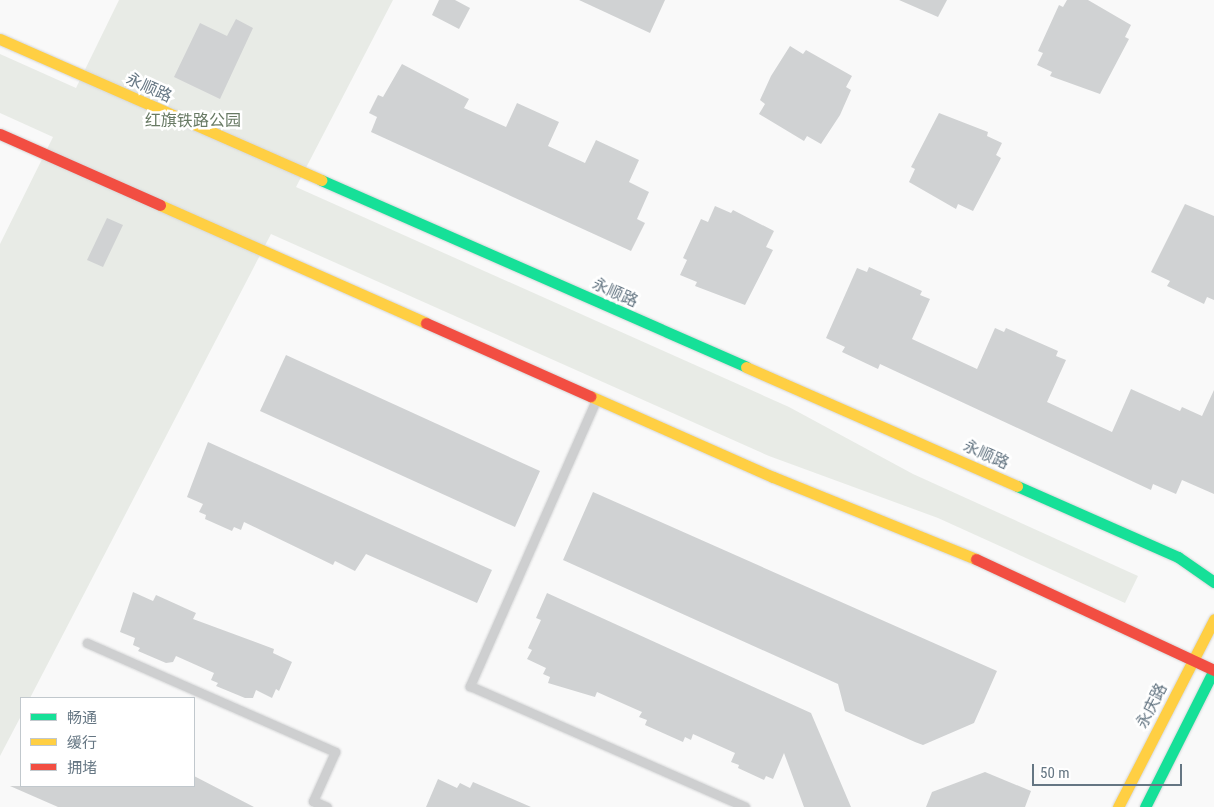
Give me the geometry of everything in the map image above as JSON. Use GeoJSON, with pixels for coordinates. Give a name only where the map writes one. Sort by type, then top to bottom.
{"type":"FeatureCollection","features":[{"type":"Feature","properties":{"kind":"main road","name":"永顺路"},"geometry":{"type":"LineString","coordinates":[[0,40],[1178,557],[1214,582]]}},
{"type":"Feature","properties":{"kind":"main road"},"geometry":{"type":"LineString","coordinates":[[0,134],[598,398],[772,477],[950,547],[1214,670],[1145,807]]}},
{"type":"Feature","properties":{"kind":"main road","name":"永庆路"},"geometry":{"type":"LineString","coordinates":[[1118,807],[1214,619]]}},
{"type":"Feature","properties":{"kind":"lane"},"geometry":{"type":"LineString","coordinates":[[598,398],[470,686],[744,807]]}},
{"type":"Feature","properties":{"kind":"lane"},"geometry":{"type":"LineString","coordinates":[[87,643],[335,752],[313,801],[327,807]]}},
{"type":"Feature","properties":{"kind":"green space","name":"红旗铁路公园"},"geometry":{"type":"Polygon","coordinates":[[[119,0],[393,0],[296,187],[789,407],[913,474],[1138,576],[1125,603],[938,518],[769,456],[271,234],[31,697],[20,697],[20,718],[0,756],[0,244],[53,137],[0,113],[0,54],[76,88],[119,0]]]}},
{"type":"Feature","properties":{"kind":"building"},"geometry":{"type":"Polygon","coordinates":[[[439,0],[455,0],[470,8],[459,29],[432,15],[439,0]]]}},
{"type":"Feature","properties":{"kind":"building"},"geometry":{"type":"Polygon","coordinates":[[[579,0],[665,0],[650,33],[579,0]]]}},
{"type":"Feature","properties":{"kind":"building"},"geometry":{"type":"Polygon","coordinates":[[[899,0],[947,0],[938,17],[899,0]]]}},
{"type":"Feature","properties":{"kind":"building"},"geometry":{"type":"Polygon","coordinates":[[[1067,0],[1088,0],[1131,25],[1125,37],[1129,39],[1100,94],[1050,76],[1052,72],[1037,65],[1043,53],[1038,51],[1059,5],[1063,7],[1067,0]]]}},
{"type":"Feature","properties":{"kind":"building"},"geometry":{"type":"Polygon","coordinates":[[[236,19],[253,28],[220,99],[174,77],[200,23],[227,36],[236,19]]]}},
{"type":"Feature","properties":{"kind":"building"},"geometry":{"type":"Polygon","coordinates":[[[790,46],[803,54],[806,50],[852,76],[846,87],[851,90],[840,115],[821,144],[807,136],[804,141],[759,114],[765,104],[760,100],[771,76],[790,46]]]}},
{"type":"Feature","properties":{"kind":"building"},"geometry":{"type":"Polygon","coordinates":[[[402,64],[469,99],[464,108],[506,127],[517,103],[559,122],[548,146],[585,163],[596,140],[639,160],[629,182],[649,192],[637,219],[645,223],[631,251],[371,132],[377,117],[369,113],[378,95],[383,97],[402,64]]]}},
{"type":"Feature","properties":{"kind":"building"},"geometry":{"type":"Polygon","coordinates":[[[939,113],[988,132],[987,136],[1002,143],[996,155],[1001,158],[973,211],[958,204],[956,209],[909,182],[915,169],[911,167],[939,113]]]}},
{"type":"Feature","properties":{"kind":"building"},"geometry":{"type":"Polygon","coordinates":[[[1185,204],[1214,216],[1214,300],[1207,297],[1204,304],[1167,286],[1170,281],[1151,272],[1185,204]]]}},
{"type":"Feature","properties":{"kind":"building"},"geometry":{"type":"Polygon","coordinates":[[[715,206],[731,213],[733,210],[774,231],[766,247],[773,250],[745,305],[695,286],[697,282],[680,275],[687,260],[683,258],[701,219],[708,222],[715,206]]]}},
{"type":"Feature","properties":{"kind":"building"},"geometry":{"type":"Polygon","coordinates":[[[107,218],[123,225],[103,267],[87,260],[107,218]]]}},
{"type":"Feature","properties":{"kind":"building"},"geometry":{"type":"Polygon","coordinates":[[[869,267],[922,291],[920,295],[930,299],[912,339],[977,369],[995,328],[1004,332],[1006,328],[1058,351],[1056,356],[1066,360],[1047,402],[1112,432],[1131,389],[1180,411],[1182,407],[1202,416],[1214,390],[1214,494],[1182,480],[1176,494],[1153,484],[1151,490],[880,364],[878,369],[842,352],[845,347],[826,338],[857,268],[867,272],[869,267]]]}},
{"type":"Feature","properties":{"kind":"building"},"geometry":{"type":"Polygon","coordinates":[[[286,355],[540,471],[515,527],[260,411],[286,355]]]}},
{"type":"Feature","properties":{"kind":"building"},"geometry":{"type":"Polygon","coordinates":[[[208,442],[492,570],[477,603],[366,554],[355,571],[335,561],[333,565],[244,522],[241,530],[234,527],[232,531],[205,519],[206,515],[199,512],[203,504],[187,497],[208,442]]]}},
{"type":"Feature","properties":{"kind":"building"},"geometry":{"type":"Polygon","coordinates":[[[593,492],[997,671],[974,723],[923,745],[915,742],[845,711],[838,684],[563,560],[593,492]]]}},
{"type":"Feature","properties":{"kind":"building"},"geometry":{"type":"Polygon","coordinates":[[[133,592],[153,601],[156,595],[196,613],[193,619],[274,649],[273,653],[292,662],[279,691],[276,689],[272,698],[256,690],[253,698],[245,698],[216,686],[218,683],[211,680],[214,673],[176,656],[173,662],[166,663],[138,651],[140,648],[133,645],[135,638],[120,632],[133,592]]]}},
{"type":"Feature","properties":{"kind":"building"},"geometry":{"type":"Polygon","coordinates":[[[547,593],[811,713],[851,807],[804,807],[784,753],[773,779],[766,776],[764,780],[738,768],[739,765],[731,762],[735,753],[693,734],[691,740],[685,737],[683,742],[645,725],[647,720],[639,717],[642,712],[597,692],[595,697],[548,683],[550,677],[543,674],[546,668],[527,659],[532,650],[528,648],[541,620],[536,618],[547,593]]]}},
{"type":"Feature","properties":{"kind":"building"},"geometry":{"type":"Polygon","coordinates":[[[985,772],[1031,791],[1025,807],[926,807],[932,792],[985,772]]]}},
{"type":"Feature","properties":{"kind":"building"},"geometry":{"type":"Polygon","coordinates":[[[195,777],[254,807],[58,807],[10,786],[195,787],[195,777]]]}},
{"type":"Feature","properties":{"kind":"building"},"geometry":{"type":"Polygon","coordinates":[[[438,779],[457,788],[460,783],[470,788],[473,782],[531,807],[426,807],[438,779]]]}},
{"type":"Feature","properties":{"kind":"traffic: fast"},"geometry":{"type":"LineString","coordinates":[[321,180],[746,367]]}},
{"type":"Feature","properties":{"kind":"traffic: fast"},"geometry":{"type":"LineString","coordinates":[[1017,486],[1178,557],[1214,582]]}},
{"type":"Feature","properties":{"kind":"traffic: fast"},"geometry":{"type":"LineString","coordinates":[[1145,807],[1214,670]]}},
{"type":"Feature","properties":{"kind":"traffic: slow"},"geometry":{"type":"LineString","coordinates":[[0,39],[321,180]]}},
{"type":"Feature","properties":{"kind":"traffic: slow"},"geometry":{"type":"LineString","coordinates":[[160,205],[426,323]]}},
{"type":"Feature","properties":{"kind":"traffic: slow"},"geometry":{"type":"LineString","coordinates":[[746,367],[1017,486]]}},
{"type":"Feature","properties":{"kind":"traffic: slow"},"geometry":{"type":"LineString","coordinates":[[590,396],[773,477],[976,559]]}},
{"type":"Feature","properties":{"kind":"traffic: slow"},"geometry":{"type":"LineString","coordinates":[[1118,807],[1214,619]]}},
{"type":"Feature","properties":{"kind":"traffic: jam"},"geometry":{"type":"LineString","coordinates":[[0,134],[160,205]]}},
{"type":"Feature","properties":{"kind":"traffic: jam"},"geometry":{"type":"LineString","coordinates":[[426,323],[590,396]]}},
{"type":"Feature","properties":{"kind":"traffic: jam"},"geometry":{"type":"LineString","coordinates":[[976,559],[1214,670]]}}]}
